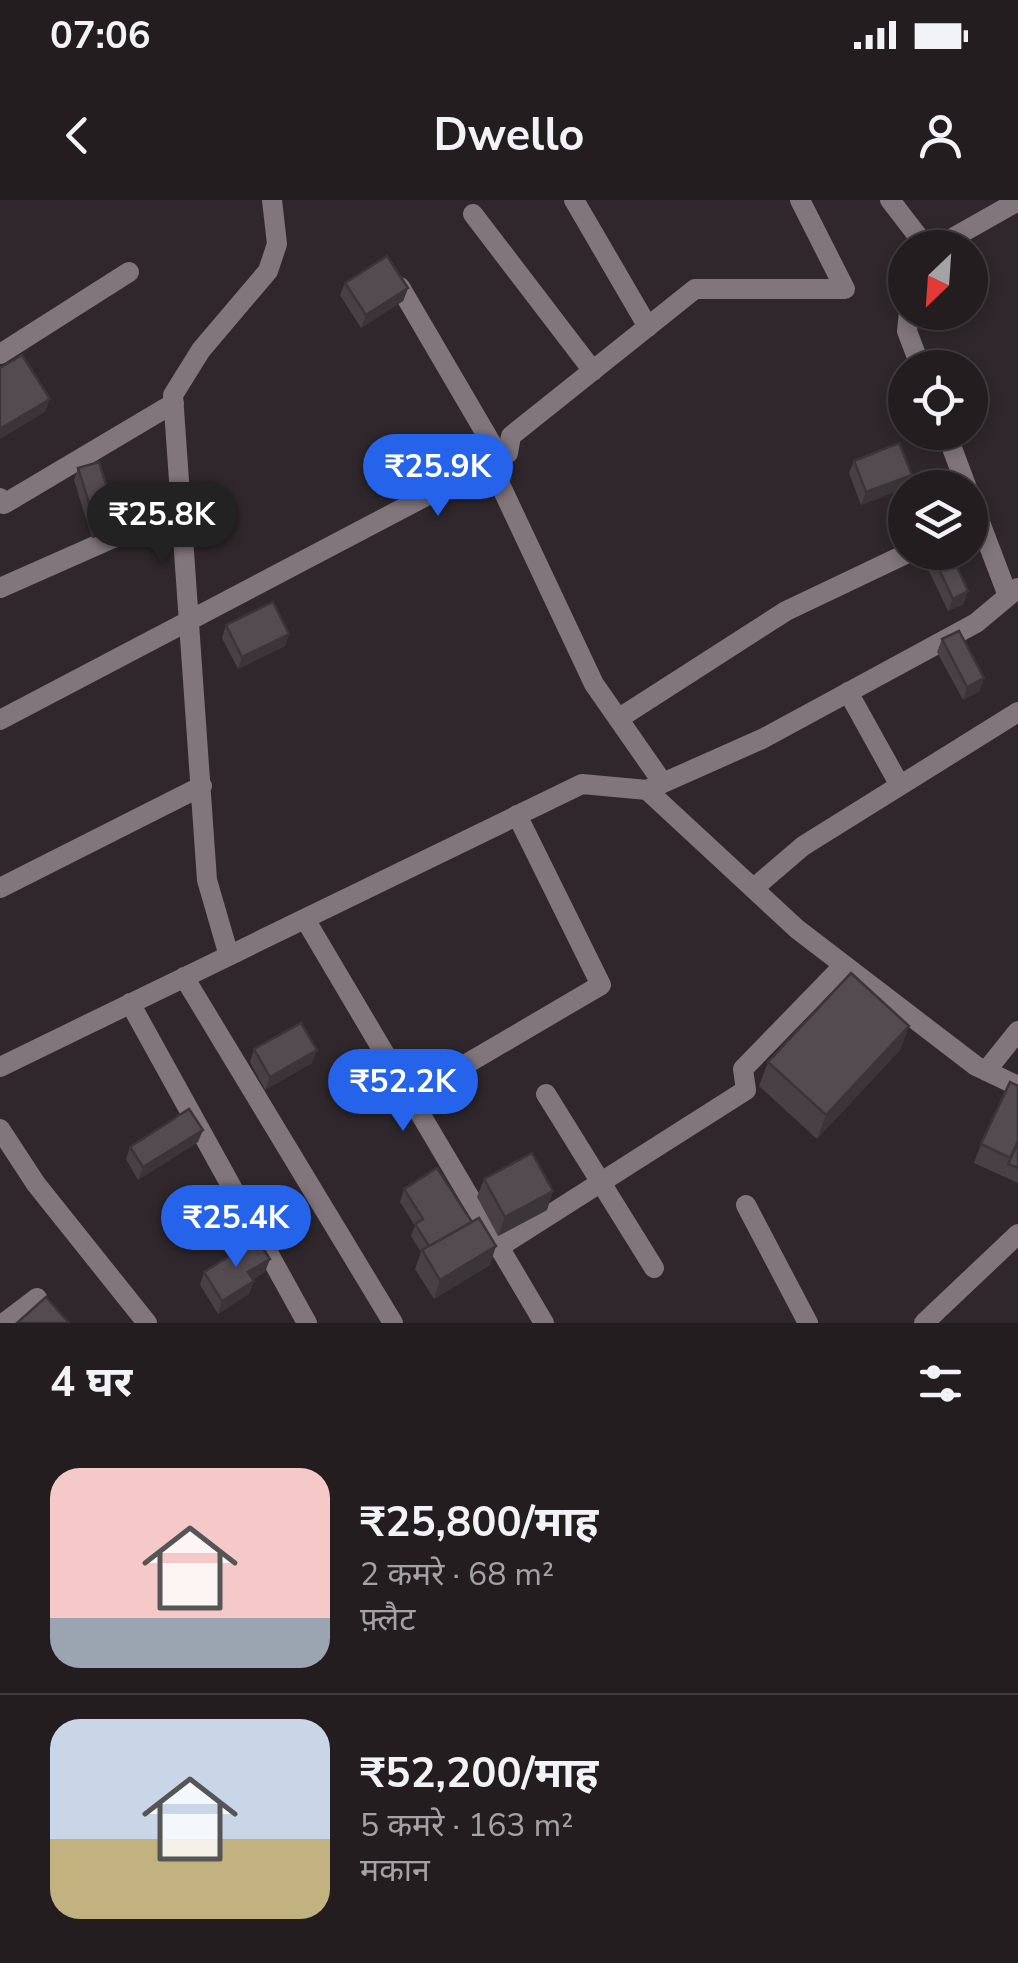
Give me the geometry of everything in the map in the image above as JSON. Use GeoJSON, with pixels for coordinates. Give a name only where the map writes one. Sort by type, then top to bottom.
{"type":"FeatureCollection","features":[{"type":"Feature","properties":{"kind":"street"},"geometry":{"type":"LineString","coordinates":[[229,956],[207,880],[173,396],[201,350],[268,272],[277,244],[272,200]]}},
{"type":"Feature","properties":{"kind":"street"},"geometry":{"type":"LineString","coordinates":[[574,200],[648,328]]}},
{"type":"Feature","properties":{"kind":"street"},"geometry":{"type":"LineString","coordinates":[[0,720],[508,453],[511,436],[695,289],[844,288],[800,200]]}},
{"type":"Feature","properties":{"kind":"street"},"geometry":{"type":"LineString","coordinates":[[890,200],[913,230]]}},
{"type":"Feature","properties":{"kind":"street"},"geometry":{"type":"LineString","coordinates":[[967,230],[1018,201]]}},
{"type":"Feature","properties":{"kind":"street"},"geometry":{"type":"LineString","coordinates":[[473,214],[593,371]]}},
{"type":"Feature","properties":{"kind":"street"},"geometry":{"type":"LineString","coordinates":[[0,354],[129,272]]}},
{"type":"Feature","properties":{"kind":"street"},"geometry":{"type":"LineString","coordinates":[[400,287],[495,460],[594,684],[621,717],[655,786],[754,888],[844,965],[986,1071],[1018,1086]]}},
{"type":"Feature","properties":{"kind":"street"},"geometry":{"type":"LineString","coordinates":[[0,498],[4,504],[174,403]]}},
{"type":"Feature","properties":{"kind":"street"},"geometry":{"type":"LineString","coordinates":[[0,588],[183,506]]}},
{"type":"Feature","properties":{"kind":"street"},"geometry":{"type":"LineString","coordinates":[[0,1066],[582,784],[655,786],[762,739],[976,623],[1013,592],[988,547]]}},
{"type":"Feature","properties":{"kind":"street"},"geometry":{"type":"LineString","coordinates":[[621,717],[786,611],[888,562]]}},
{"type":"Feature","properties":{"kind":"street"},"geometry":{"type":"LineString","coordinates":[[848,692],[898,782]]}},
{"type":"Feature","properties":{"kind":"street"},"geometry":{"type":"LineString","coordinates":[[754,888],[802,846],[898,782],[1018,712]]}},
{"type":"Feature","properties":{"kind":"street"},"geometry":{"type":"LineString","coordinates":[[0,888],[202,786]]}},
{"type":"Feature","properties":{"kind":"street"},"geometry":{"type":"LineString","coordinates":[[410,1096],[601,985],[517,815]]}},
{"type":"Feature","properties":{"kind":"street"},"geometry":{"type":"LineString","coordinates":[[305,918],[544,1323]]}},
{"type":"Feature","properties":{"kind":"street"},"geometry":{"type":"LineString","coordinates":[[500,1248],[746,1090],[743,1069],[844,965]]}},
{"type":"Feature","properties":{"kind":"street"},"geometry":{"type":"LineString","coordinates":[[184,977],[393,1323]]}},
{"type":"Feature","properties":{"kind":"street"},"geometry":{"type":"LineString","coordinates":[[130,1004],[307,1323]]}},
{"type":"Feature","properties":{"kind":"street"},"geometry":{"type":"LineString","coordinates":[[986,1071],[1018,1032]]}},
{"type":"Feature","properties":{"kind":"street"},"geometry":{"type":"LineString","coordinates":[[546,1094],[654,1268]]}},
{"type":"Feature","properties":{"kind":"street"},"geometry":{"type":"LineString","coordinates":[[0,1129],[36,1184],[147,1323]]}},
{"type":"Feature","properties":{"kind":"street"},"geometry":{"type":"LineString","coordinates":[[746,1204],[808,1323]]}},
{"type":"Feature","properties":{"kind":"street"},"geometry":{"type":"LineString","coordinates":[[924,1323],[1018,1234]]}},
{"type":"Feature","properties":{"kind":"street"},"geometry":{"type":"LineString","coordinates":[[4,1323],[38,1298]]}},
{"type":"Feature","properties":{"kind":"building"},"geometry":{"type":"Polygon","coordinates":[[[387,256],[408,288],[366,315],[345,283],[387,256]]]}},
{"type":"Feature","properties":{"kind":"building"},"geometry":{"type":"Polygon","coordinates":[[[22,355],[50,399],[0,429],[0,368],[22,355]]]}},
{"type":"Feature","properties":{"kind":"building"},"geometry":{"type":"Polygon","coordinates":[[[888,447],[902,450],[910,470],[888,470],[888,484],[866,492],[854,461],[888,447]]]}},
{"type":"Feature","properties":{"kind":"building"},"geometry":{"type":"Polygon","coordinates":[[[99,462],[117,519],[96,525],[78,468],[99,462]]]}},
{"type":"Feature","properties":{"kind":"building"},"geometry":{"type":"Polygon","coordinates":[[[939,570],[958,570],[968,591],[953,599],[939,570]]]}},
{"type":"Feature","properties":{"kind":"building"},"geometry":{"type":"Polygon","coordinates":[[[273,602],[289,634],[242,657],[226,625],[273,602]]]}},
{"type":"Feature","properties":{"kind":"building"},"geometry":{"type":"Polygon","coordinates":[[[959,631],[984,678],[967,687],[942,639],[959,631]]]}},
{"type":"Feature","properties":{"kind":"building"},"geometry":{"type":"Polygon","coordinates":[[[851,973],[909,1026],[826,1115],[768,1062],[851,973]]]}},
{"type":"Feature","properties":{"kind":"building"},"geometry":{"type":"Polygon","coordinates":[[[301,1023],[317,1050],[270,1077],[254,1049],[301,1023]]]}},
{"type":"Feature","properties":{"kind":"building"},"geometry":{"type":"Polygon","coordinates":[[[1010,1082],[1018,1086],[1018,1141],[1010,1158],[981,1144],[1010,1082]]]}},
{"type":"Feature","properties":{"kind":"building"},"geometry":{"type":"Polygon","coordinates":[[[189,1109],[203,1130],[143,1167],[130,1147],[189,1109]]]}},
{"type":"Feature","properties":{"kind":"building"},"geometry":{"type":"Polygon","coordinates":[[[1018,1143],[1018,1168],[1008,1164],[1018,1143]]]}},
{"type":"Feature","properties":{"kind":"building"},"geometry":{"type":"Polygon","coordinates":[[[532,1153],[553,1191],[505,1217],[484,1179],[532,1153]]]}},
{"type":"Feature","properties":{"kind":"building"},"geometry":{"type":"Polygon","coordinates":[[[437,1168],[472,1222],[429,1246],[415,1224],[423,1219],[404,1189],[437,1168]]]}},
{"type":"Feature","properties":{"kind":"building"},"geometry":{"type":"Polygon","coordinates":[[[479,1218],[496,1246],[440,1280],[422,1250],[479,1218]]]}},
{"type":"Feature","properties":{"kind":"building"},"geometry":{"type":"Polygon","coordinates":[[[257,1239],[270,1259],[248,1272],[254,1281],[222,1301],[204,1272],[257,1239]]]}},
{"type":"Feature","properties":{"kind":"building"},"geometry":{"type":"Polygon","coordinates":[[[46,1297],[69,1323],[17,1323],[46,1297]]]}}]}
